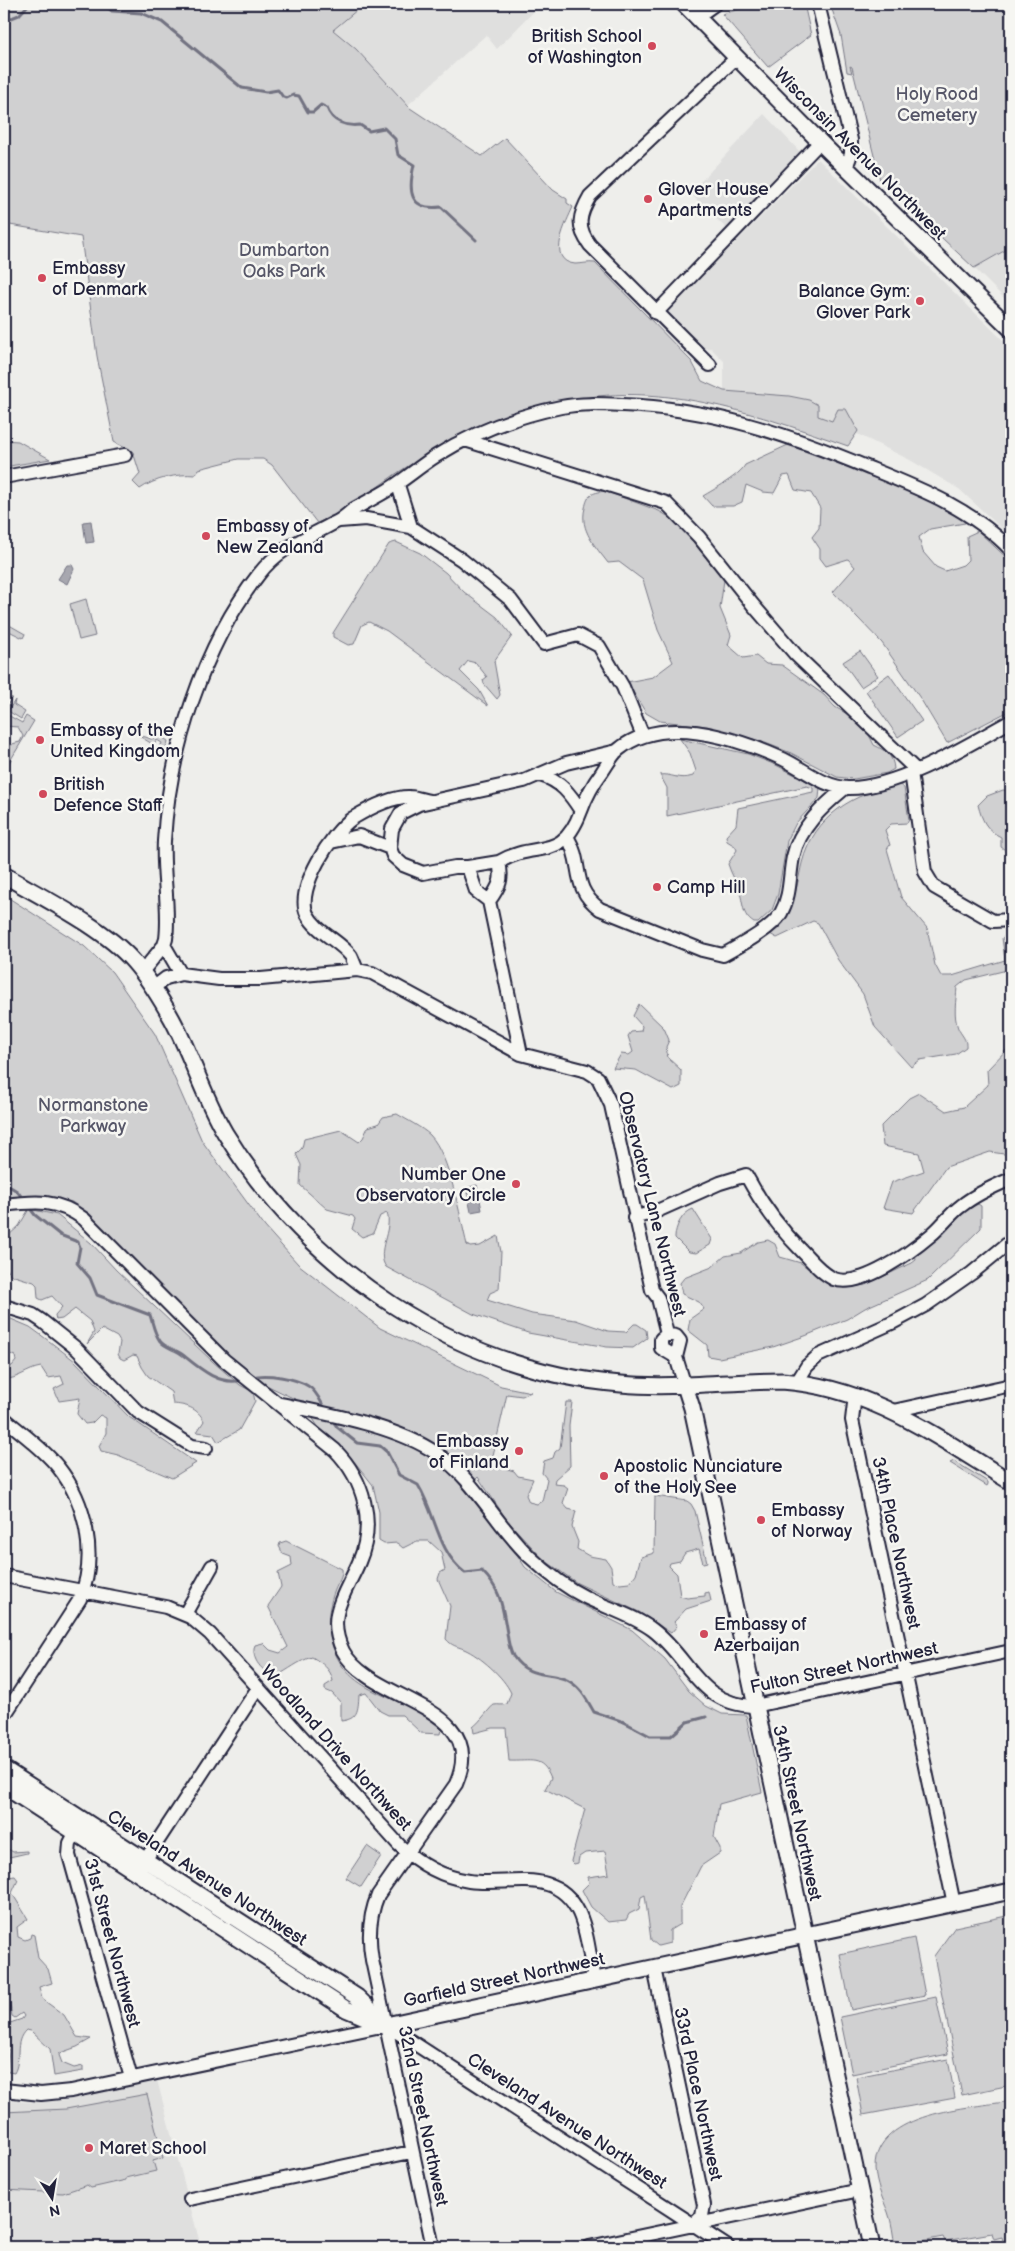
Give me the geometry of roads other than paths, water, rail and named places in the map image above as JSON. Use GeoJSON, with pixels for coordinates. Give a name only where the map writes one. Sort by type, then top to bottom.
{"type":"FeatureCollection","features":[{"type":"Feature","properties":{"kind":"main road","name":"Wisconsin Avenue Northwest"},"geometry":{"type":"LineString","coordinates":[[684,4],[846,168],[1011,329]]}},
{"type":"Feature","properties":{"kind":"main road"},"geometry":{"type":"LineString","coordinates":[[4,874],[92,928],[132,959],[172,1019],[211,1107],[242,1159],[265,1190],[299,1229],[331,1260],[366,1287],[426,1325],[506,1360],[580,1379],[634,1385],[685,1386],[762,1381],[797,1382],[855,1395],[893,1411],[1011,1482]]}},
{"type":"Feature","properties":{"kind":"main road","name":"34th Street Northwest"},"geometry":{"type":"LineString","coordinates":[[685,1386],[692,1408],[872,2247]]}},
{"type":"Feature","properties":{"kind":"main road","name":"Cleveland Avenue Northwest"},"geometry":{"type":"LineString","coordinates":[[4,1769],[79,1826],[250,1938],[357,1997],[386,2025]]}},
{"type":"Feature","properties":{"kind":"main road","name":"Cleveland Avenue Northwest"},"geometry":{"type":"LineString","coordinates":[[4,1786],[79,1826]]}},
{"type":"Feature","properties":{"kind":"main road","name":"Garfield Street Northwest"},"geometry":{"type":"LineString","coordinates":[[386,2025],[1011,1891]]}},
{"type":"Feature","properties":{"kind":"street"},"geometry":{"type":"LineString","coordinates":[[697,17],[715,4]]}},
{"type":"Feature","properties":{"kind":"street"},"geometry":{"type":"LineString","coordinates":[[818,4],[851,140],[851,154],[846,168]]}},
{"type":"Feature","properties":{"kind":"street"},"geometry":{"type":"LineString","coordinates":[[710,365],[656,313],[586,239],[581,229],[580,220],[581,211],[590,196],[736,58]]}},
{"type":"Feature","properties":{"kind":"street"},"geometry":{"type":"LineString","coordinates":[[656,313],[820,142]]}},
{"type":"Feature","properties":{"kind":"street"},"geometry":{"type":"LineString","coordinates":[[575,247],[586,239]]}},
{"type":"Feature","properties":{"kind":"street"},"geometry":{"type":"LineString","coordinates":[[142,972],[164,945],[167,934],[164,843],[168,803],[188,715],[222,633],[259,574],[279,552],[339,521],[354,510],[398,485],[412,472],[465,440],[491,428],[563,407],[592,403],[683,409],[728,419],[786,436],[882,473],[956,506],[982,523],[1011,550]]}},
{"type":"Feature","properties":{"kind":"street"},"geometry":{"type":"LineString","coordinates":[[465,440],[666,503],[699,537],[796,655],[914,771],[924,872],[934,887],[993,921],[1011,920]]}},
{"type":"Feature","properties":{"kind":"street"},"geometry":{"type":"LineString","coordinates":[[4,477],[126,455]]}},
{"type":"Feature","properties":{"kind":"street"},"geometry":{"type":"LineString","coordinates":[[398,485],[410,527]]}},
{"type":"Feature","properties":{"kind":"street"},"geometry":{"type":"LineString","coordinates":[[339,521],[366,519],[410,527],[462,560],[511,600],[544,644],[578,635],[599,646],[623,687],[643,736]]}},
{"type":"Feature","properties":{"kind":"street"},"geometry":{"type":"LineString","coordinates":[[617,750],[585,798],[581,812],[568,838],[559,844],[508,856],[499,862],[468,868],[455,867],[423,872],[414,870],[393,856],[390,848],[392,829],[400,813],[431,802],[524,781],[566,762],[617,750],[643,736],[664,732],[686,732],[738,742],[772,755],[819,779],[844,788],[859,788],[914,771],[954,753],[1011,720]]}},
{"type":"Feature","properties":{"kind":"street"},"geometry":{"type":"LineString","coordinates":[[540,775],[554,779],[563,786],[581,812]]}},
{"type":"Feature","properties":{"kind":"street"},"geometry":{"type":"LineString","coordinates":[[568,838],[573,846],[578,881],[590,902],[600,909],[694,947],[716,955],[723,955],[765,928],[781,914],[789,893],[793,856],[801,835],[825,804],[844,788]]}},
{"type":"Feature","properties":{"kind":"street"},"geometry":{"type":"LineString","coordinates":[[357,970],[350,956],[326,936],[307,914],[304,902],[305,891],[316,866],[331,842],[352,819],[389,801],[410,797],[431,802]]}},
{"type":"Feature","properties":{"kind":"street"},"geometry":{"type":"LineString","coordinates":[[331,842],[359,836],[390,848]]}},
{"type":"Feature","properties":{"kind":"street"},"geometry":{"type":"LineString","coordinates":[[489,900],[500,885],[502,876],[499,862]]}},
{"type":"Feature","properties":{"kind":"street"},"geometry":{"type":"LineString","coordinates":[[468,868],[476,891],[489,900],[521,1054]]}},
{"type":"Feature","properties":{"kind":"street"},"geometry":{"type":"LineString","coordinates":[[152,988],[166,978],[181,974],[164,945]]}},
{"type":"Feature","properties":{"kind":"street","name":"Observatory Lane Northwest"},"geometry":{"type":"LineString","coordinates":[[181,974],[218,979],[261,979],[357,970],[372,973],[521,1054],[575,1066],[598,1078],[611,1105],[634,1218],[652,1290],[650,1299],[664,1338],[663,1351],[676,1357]]}},
{"type":"Feature","properties":{"kind":"street"},"geometry":{"type":"LineString","coordinates":[[634,1218],[657,1211],[720,1183],[746,1175],[788,1237],[818,1268],[834,1279],[848,1280],[861,1278],[898,1259],[931,1235],[961,1206],[992,1187],[1011,1179]]}},
{"type":"Feature","properties":{"kind":"street","name":"32nd Street Northwest"},"geometry":{"type":"LineString","coordinates":[[4,1205],[26,1202],[60,1205],[84,1219],[204,1342],[247,1380],[279,1404],[342,1457],[355,1474],[364,1499],[367,1522],[364,1546],[338,1607],[336,1627],[342,1649],[355,1667],[367,1677],[442,1718],[452,1728],[459,1743],[462,1764],[456,1784],[378,1895],[369,1928],[370,1952],[411,2152],[433,2247]]}},
{"type":"Feature","properties":{"kind":"street"},"geometry":{"type":"LineString","coordinates":[[797,1382],[807,1366],[818,1356],[894,1322],[926,1304],[972,1274],[1011,1241]]}},
{"type":"Feature","properties":{"kind":"street"},"geometry":{"type":"LineString","coordinates":[[4,1306],[33,1315],[42,1321],[82,1353],[134,1409],[192,1446],[206,1448]]}},
{"type":"Feature","properties":{"kind":"street","name":"Observatory Lane Northwest"},"geometry":{"type":"LineString","coordinates":[[664,1338],[673,1334],[680,1341],[676,1357],[685,1386]]}},
{"type":"Feature","properties":{"kind":"street"},"geometry":{"type":"LineString","coordinates":[[893,1411],[1011,1385]]}},
{"type":"Feature","properties":{"kind":"street","name":"34th Place Northwest"},"geometry":{"type":"LineString","coordinates":[[855,1395],[852,1420],[954,1904]]}},
{"type":"Feature","properties":{"kind":"street","name":"Fulton Street Northwest"},"geometry":{"type":"LineString","coordinates":[[279,1404],[333,1415],[401,1436],[435,1452],[461,1475],[514,1540],[550,1575],[584,1596],[650,1628],[701,1683],[718,1698],[736,1705],[755,1706],[1011,1650]]}},
{"type":"Feature","properties":{"kind":"street"},"geometry":{"type":"LineString","coordinates":[[4,1418],[52,1460],[66,1479],[76,1497],[88,1541],[83,1590],[74,1608],[4,1716]]}},
{"type":"Feature","properties":{"kind":"street"},"geometry":{"type":"LineString","coordinates":[[185,1614],[212,1566]]}},
{"type":"Feature","properties":{"kind":"street","name":"Woodland Drive Northwest"},"geometry":{"type":"LineString","coordinates":[[4,1576],[166,1607],[185,1614],[210,1634],[407,1853],[432,1869],[461,1880],[485,1882],[532,1880],[544,1883],[558,1890],[574,1904],[581,1917],[594,1980]]}},
{"type":"Feature","properties":{"kind":"street"},"geometry":{"type":"LineString","coordinates":[[141,1867],[258,1688]]}},
{"type":"Feature","properties":{"kind":"street","name":"31st Street Northwest"},"geometry":{"type":"LineString","coordinates":[[79,1826],[70,1843],[69,1855],[131,2078]]}},
{"type":"Feature","properties":{"kind":"street","name":"33rd Place Northwest"},"geometry":{"type":"LineString","coordinates":[[654,1968],[705,2209],[694,2225]]}},
{"type":"Feature","properties":{"kind":"street","name":"Garfield Street Northwest"},"geometry":{"type":"LineString","coordinates":[[4,2090],[27,2093],[59,2092],[386,2025]]}},
{"type":"Feature","properties":{"kind":"street","name":"Cleveland Avenue Northwest"},"geometry":{"type":"LineString","coordinates":[[386,2025],[728,2247]]}},
{"type":"Feature","properties":{"kind":"street"},"geometry":{"type":"LineString","coordinates":[[190,2199],[411,2152]]}},
{"type":"Feature","properties":{"kind":"street"},"geometry":{"type":"LineString","coordinates":[[589,2247],[860,2190]]}},
{"type":"Feature","properties":{"kind":"waterway"},"geometry":{"type":"LineString","coordinates":[[4,21],[19,15],[29,4]]}},
{"type":"Feature","properties":{"kind":"waterway"},"geometry":{"type":"LineString","coordinates":[[40,4],[49,6],[51,4]]}},
{"type":"Feature","properties":{"kind":"waterway"},"geometry":{"type":"LineString","coordinates":[[103,4],[112,11],[141,13],[162,22],[242,88],[266,92],[278,90],[283,97],[299,96],[308,112],[313,112],[321,105],[327,108],[332,117],[345,124],[360,125],[369,131],[384,128],[395,139],[398,155],[414,165],[411,191],[417,202],[422,206],[441,207],[476,240]]}},
{"type":"Feature","properties":{"kind":"waterway"},"geometry":{"type":"LineString","coordinates":[[4,1183],[17,1191],[24,1200]]}},
{"type":"Feature","properties":{"kind":"waterway"},"geometry":{"type":"LineString","coordinates":[[29,1207],[35,1215],[60,1235],[78,1242],[80,1247],[77,1263],[90,1278],[97,1295],[150,1315],[156,1335],[160,1341],[210,1375],[225,1380],[242,1380]]}},
{"type":"Feature","properties":{"kind":"waterway"},"geometry":{"type":"LineString","coordinates":[[252,1377],[273,1376],[302,1383],[313,1390],[325,1409]]}},
{"type":"Feature","properties":{"kind":"waterway"},"geometry":{"type":"LineString","coordinates":[[331,1418],[337,1427],[357,1443],[380,1446],[387,1452],[399,1475],[418,1485],[448,1554],[465,1573],[482,1571],[494,1585],[502,1607],[508,1642],[513,1656],[519,1664],[532,1672],[567,1680],[580,1690],[594,1712],[624,1722],[650,1736],[671,1736],[687,1722],[706,1717]]}},
{"type":"Feature","properties":{"kind":"place","name":"British School of Washington"},"geometry":{"type":"Point","coordinates":[652,46]}},
{"type":"Feature","properties":{"kind":"place","name":"Glover House Apartments"},"geometry":{"type":"Point","coordinates":[648,199]}},
{"type":"Feature","properties":{"kind":"place","name":"Embassy of Denmark"},"geometry":{"type":"Point","coordinates":[42,278]}},
{"type":"Feature","properties":{"kind":"place","name":"Balance Gym: Glover Park"},"geometry":{"type":"Point","coordinates":[920,301]}},
{"type":"Feature","properties":{"kind":"place","name":"Embassy of New Zealand"},"geometry":{"type":"Point","coordinates":[206,536]}},
{"type":"Feature","properties":{"kind":"place","name":"Embassy of the United Kingdom"},"geometry":{"type":"Point","coordinates":[40,740]}},
{"type":"Feature","properties":{"kind":"place","name":"British Defence Staff"},"geometry":{"type":"Point","coordinates":[43,794]}},
{"type":"Feature","properties":{"kind":"place","name":"Camp Hill"},"geometry":{"type":"Point","coordinates":[657,887]}},
{"type":"Feature","properties":{"kind":"place","name":"Number One Observatory Circle"},"geometry":{"type":"Point","coordinates":[516,1184]}},
{"type":"Feature","properties":{"kind":"place","name":"Embassy of Finland"},"geometry":{"type":"Point","coordinates":[519,1451]}},
{"type":"Feature","properties":{"kind":"place","name":"Apostolic Nunciature of the Holy See"},"geometry":{"type":"Point","coordinates":[604,1476]}},
{"type":"Feature","properties":{"kind":"place","name":"Embassy of Norway"},"geometry":{"type":"Point","coordinates":[761,1520]}},
{"type":"Feature","properties":{"kind":"place","name":"Embassy of Azerbaijan"},"geometry":{"type":"Point","coordinates":[704,1634]}},
{"type":"Feature","properties":{"kind":"place","name":"Maret School"},"geometry":{"type":"Point","coordinates":[89,2148]}},
{"type":"Feature","properties":{"kind":"park label","name":"Holy Rood Cemetery"},"geometry":{"type":"Point","coordinates":[937,104]}},
{"type":"Feature","properties":{"kind":"park label","name":"Dumbarton Oaks Park"},"geometry":{"type":"Point","coordinates":[284,260]}},
{"type":"Feature","properties":{"kind":"park label","name":"Normanstone Parkway"},"geometry":{"type":"Point","coordinates":[93,1115]}}]}
